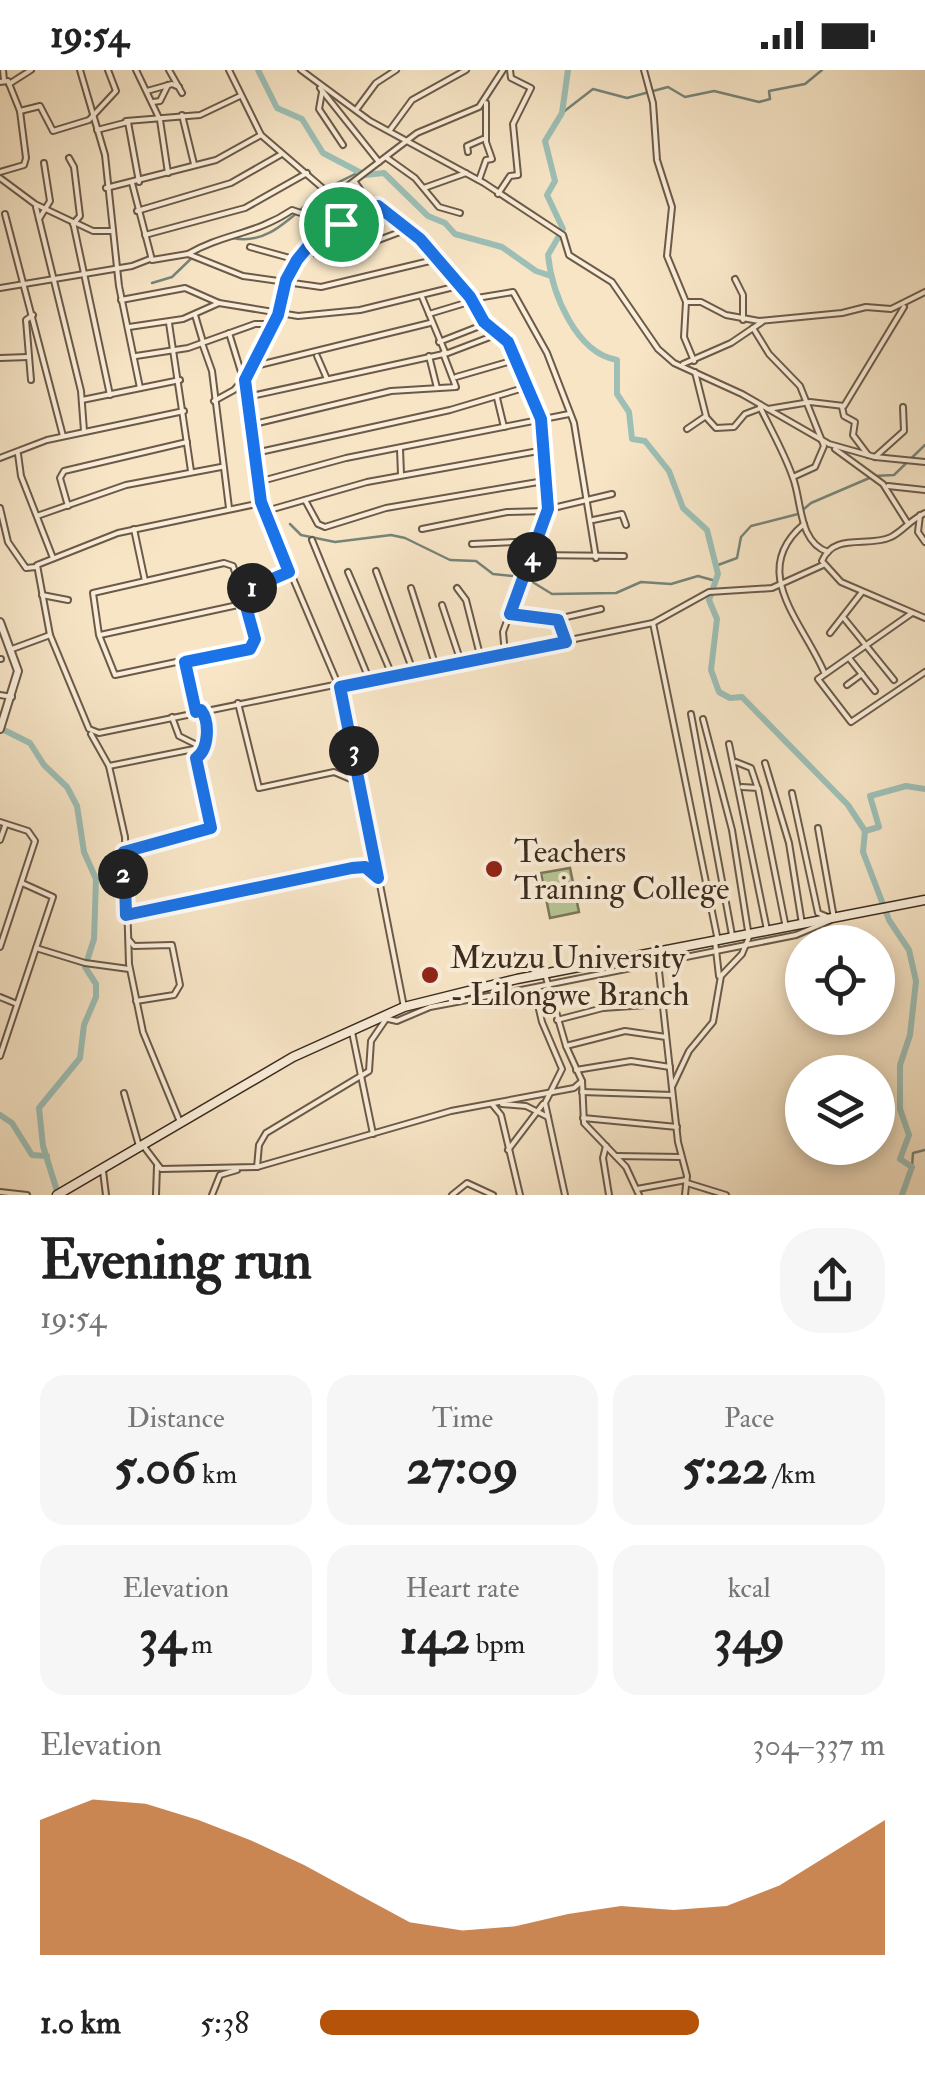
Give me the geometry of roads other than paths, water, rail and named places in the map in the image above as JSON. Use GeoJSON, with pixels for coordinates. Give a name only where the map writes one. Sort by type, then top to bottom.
{"type":"FeatureCollection","features":[{"type":"Feature","properties":{"kind":"main road"},"geometry":{"type":"LineString","coordinates":[[798,925],[925,900]]}},
{"type":"Feature","properties":{"kind":"main road"},"geometry":{"type":"LineString","coordinates":[[57,1195],[351,1028],[404,1007],[545,974],[732,938],[748,939],[785,928]]}},
{"type":"Feature","properties":{"kind":"street"},"geometry":{"type":"LineString","coordinates":[[3,70],[4,82],[20,112],[26,161],[0,175],[35,204],[75,224],[90,231],[114,231]]}},
{"type":"Feature","properties":{"kind":"street"},"geometry":{"type":"LineString","coordinates":[[4,82],[30,70]]}},
{"type":"Feature","properties":{"kind":"street"},"geometry":{"type":"LineString","coordinates":[[80,70],[105,154],[117,268],[140,388]]}},
{"type":"Feature","properties":{"kind":"street"},"geometry":{"type":"LineString","coordinates":[[20,112],[40,106],[53,131],[92,117],[116,91],[108,70]]}},
{"type":"Feature","properties":{"kind":"street"},"geometry":{"type":"LineString","coordinates":[[136,70],[159,117],[168,173]]}},
{"type":"Feature","properties":{"kind":"street"},"geometry":{"type":"LineString","coordinates":[[147,91],[169,84],[181,90],[169,70]]}},
{"type":"Feature","properties":{"kind":"street"},"geometry":{"type":"LineString","coordinates":[[229,70],[261,135],[280,156],[307,173],[333,197]]}},
{"type":"Feature","properties":{"kind":"street"},"geometry":{"type":"LineString","coordinates":[[301,70],[406,142],[479,180],[563,235],[568,255],[612,282],[658,349],[678,365],[829,444],[884,484],[907,522]]}},
{"type":"Feature","properties":{"kind":"street"},"geometry":{"type":"LineString","coordinates":[[356,110],[376,84],[396,70]]}},
{"type":"Feature","properties":{"kind":"street"},"geometry":{"type":"LineString","coordinates":[[389,131],[414,98],[466,70]]}},
{"type":"Feature","properties":{"kind":"street"},"geometry":{"type":"LineString","coordinates":[[214,401],[245,380],[254,366],[278,315],[285,284],[297,260],[320,232],[333,197],[406,142],[486,100],[507,70],[512,78],[530,88],[513,124],[518,175],[510,176],[498,194]]}},
{"type":"Feature","properties":{"kind":"street"},"geometry":{"type":"LineString","coordinates":[[644,70],[654,104],[657,160],[672,207],[667,256],[686,302],[684,337],[694,361]]}},
{"type":"Feature","properties":{"kind":"street"},"geometry":{"type":"LineString","coordinates":[[153,102],[160,101],[169,84]]}},
{"type":"Feature","properties":{"kind":"street"},"geometry":{"type":"LineString","coordinates":[[317,84],[324,95],[321,112],[342,145]]}},
{"type":"Feature","properties":{"kind":"street"},"geometry":{"type":"LineString","coordinates":[[317,84],[379,162]]}},
{"type":"Feature","properties":{"kind":"street"},"geometry":{"type":"LineString","coordinates":[[97,130],[126,121],[207,113],[240,96]]}},
{"type":"Feature","properties":{"kind":"street"},"geometry":{"type":"LineString","coordinates":[[479,180],[486,160],[492,159],[485,138],[486,100]]}},
{"type":"Feature","properties":{"kind":"street"},"geometry":{"type":"LineString","coordinates":[[182,115],[194,166]]}},
{"type":"Feature","properties":{"kind":"street"},"geometry":{"type":"LineString","coordinates":[[126,121],[139,182]]}},
{"type":"Feature","properties":{"kind":"street"},"geometry":{"type":"LineString","coordinates":[[106,188],[222,157],[261,135]]}},
{"type":"Feature","properties":{"kind":"street"},"geometry":{"type":"LineString","coordinates":[[468,152],[467,146],[485,138]]}},
{"type":"Feature","properties":{"kind":"street"},"geometry":{"type":"LineString","coordinates":[[137,211],[232,183],[280,156]]}},
{"type":"Feature","properties":{"kind":"street"},"geometry":{"type":"LineString","coordinates":[[386,156],[424,188],[439,207],[460,212]]}},
{"type":"Feature","properties":{"kind":"street"},"geometry":{"type":"LineString","coordinates":[[69,158],[78,192],[75,224],[110,395]]}},
{"type":"Feature","properties":{"kind":"street"},"geometry":{"type":"LineString","coordinates":[[39,219],[50,200],[44,164]]}},
{"type":"Feature","properties":{"kind":"street"},"geometry":{"type":"LineString","coordinates":[[144,236],[246,208],[307,173]]}},
{"type":"Feature","properties":{"kind":"street"},"geometry":{"type":"LineString","coordinates":[[424,188],[466,173]]}},
{"type":"Feature","properties":{"kind":"street"},"geometry":{"type":"LineString","coordinates":[[355,182],[408,229],[472,300],[485,324],[518,358],[541,419],[548,510],[502,636],[505,654]]}},
{"type":"Feature","properties":{"kind":"street"},"geometry":{"type":"LineString","coordinates":[[132,183],[150,259]]}},
{"type":"Feature","properties":{"kind":"street"},"geometry":{"type":"LineString","coordinates":[[35,204],[56,279],[82,400],[84,432]]}},
{"type":"Feature","properties":{"kind":"street"},"geometry":{"type":"LineString","coordinates":[[320,232],[378,206]]}},
{"type":"Feature","properties":{"kind":"street"},"geometry":{"type":"LineString","coordinates":[[0,288],[188,254],[219,237],[245,236],[292,210],[324,221]]}},
{"type":"Feature","properties":{"kind":"street"},"geometry":{"type":"LineString","coordinates":[[5,214],[63,436]]}},
{"type":"Feature","properties":{"kind":"street"},"geometry":{"type":"LineString","coordinates":[[305,251],[333,257],[408,229]]}},
{"type":"Feature","properties":{"kind":"street"},"geometry":{"type":"LineString","coordinates":[[250,246],[297,260]]}},
{"type":"Feature","properties":{"kind":"street"},"geometry":{"type":"LineString","coordinates":[[188,254],[234,273],[285,284],[341,286],[434,260]]}},
{"type":"Feature","properties":{"kind":"street"},"geometry":{"type":"LineString","coordinates":[[736,279],[743,295],[743,320]]}},
{"type":"Feature","properties":{"kind":"street"},"geometry":{"type":"LineString","coordinates":[[122,300],[185,288],[220,303],[278,315],[335,314],[458,286]]}},
{"type":"Feature","properties":{"kind":"street"},"geometry":{"type":"LineString","coordinates":[[428,315],[513,292],[544,344],[570,414],[593,520],[596,558]]}},
{"type":"Feature","properties":{"kind":"street"},"geometry":{"type":"LineString","coordinates":[[686,302],[701,302],[743,320],[766,320],[842,314],[866,306],[886,309],[925,292]]}},
{"type":"Feature","properties":{"kind":"street"},"geometry":{"type":"LineString","coordinates":[[250,425],[391,391],[458,387],[422,296]]}},
{"type":"Feature","properties":{"kind":"street"},"geometry":{"type":"LineString","coordinates":[[128,327],[170,322],[220,303]]}},
{"type":"Feature","properties":{"kind":"street"},"geometry":{"type":"LineString","coordinates":[[842,407],[858,389],[871,355],[907,303]]}},
{"type":"Feature","properties":{"kind":"street"},"geometry":{"type":"LineString","coordinates":[[30,380],[26,320],[33,315]]}},
{"type":"Feature","properties":{"kind":"street"},"geometry":{"type":"LineString","coordinates":[[195,315],[212,372],[230,508]]}},
{"type":"Feature","properties":{"kind":"street"},"geometry":{"type":"LineString","coordinates":[[678,365],[694,361],[766,320]]}},
{"type":"Feature","properties":{"kind":"street"},"geometry":{"type":"LineString","coordinates":[[170,322],[191,472]]}},
{"type":"Feature","properties":{"kind":"street"},"geometry":{"type":"LineString","coordinates":[[254,366],[316,354],[430,323]]}},
{"type":"Feature","properties":{"kind":"street"},"geometry":{"type":"LineString","coordinates":[[136,356],[175,350],[255,324],[274,324]]}},
{"type":"Feature","properties":{"kind":"street"},"geometry":{"type":"LineString","coordinates":[[438,342],[485,324]]}},
{"type":"Feature","properties":{"kind":"street"},"geometry":{"type":"LineString","coordinates":[[753,328],[769,354],[794,376],[824,448],[818,464],[793,477]]}},
{"type":"Feature","properties":{"kind":"street"},"geometry":{"type":"LineString","coordinates":[[229,333],[245,380],[261,502],[340,685],[404,1007]]}},
{"type":"Feature","properties":{"kind":"street"},"geometry":{"type":"LineString","coordinates":[[248,397],[429,356],[498,334]]}},
{"type":"Feature","properties":{"kind":"street"},"geometry":{"type":"LineString","coordinates":[[316,354],[327,379]]}},
{"type":"Feature","properties":{"kind":"street"},"geometry":{"type":"LineString","coordinates":[[429,356],[437,388]]}},
{"type":"Feature","properties":{"kind":"street"},"geometry":{"type":"LineString","coordinates":[[0,358],[28,357]]}},
{"type":"Feature","properties":{"kind":"street"},"geometry":{"type":"LineString","coordinates":[[455,377],[518,358]]}},
{"type":"Feature","properties":{"kind":"street"},"geometry":{"type":"LineString","coordinates":[[695,372],[706,417],[716,428],[727,429],[762,407],[807,403],[842,407]]}},
{"type":"Feature","properties":{"kind":"street"},"geometry":{"type":"LineString","coordinates":[[82,400],[180,380]]}},
{"type":"Feature","properties":{"kind":"street"},"geometry":{"type":"LineString","coordinates":[[255,453],[497,398],[528,387]]}},
{"type":"Feature","properties":{"kind":"street"},"geometry":{"type":"LineString","coordinates":[[497,398],[504,426]]}},
{"type":"Feature","properties":{"kind":"street"},"geometry":{"type":"LineString","coordinates":[[762,407],[793,477],[804,524],[820,549],[823,562],[840,582],[924,620]]}},
{"type":"Feature","properties":{"kind":"street"},"geometry":{"type":"LineString","coordinates":[[842,407],[844,416],[855,422],[854,435],[868,455]]}},
{"type":"Feature","properties":{"kind":"street"},"geometry":{"type":"LineString","coordinates":[[875,457],[904,431],[903,408]]}},
{"type":"Feature","properties":{"kind":"street"},"geometry":{"type":"LineString","coordinates":[[0,458],[63,436],[184,410]]}},
{"type":"Feature","properties":{"kind":"street"},"geometry":{"type":"LineString","coordinates":[[258,482],[570,414]]}},
{"type":"Feature","properties":{"kind":"street"},"geometry":{"type":"LineString","coordinates":[[687,429],[706,417]]}},
{"type":"Feature","properties":{"kind":"street"},"geometry":{"type":"LineString","coordinates":[[68,506],[60,478],[64,471],[187,442]]}},
{"type":"Feature","properties":{"kind":"street"},"geometry":{"type":"LineString","coordinates":[[829,444],[875,457],[925,462]]}},
{"type":"Feature","properties":{"kind":"street"},"geometry":{"type":"LineString","coordinates":[[400,449],[402,477]]}},
{"type":"Feature","properties":{"kind":"street"},"geometry":{"type":"LineString","coordinates":[[266,511],[402,477],[546,450]]}},
{"type":"Feature","properties":{"kind":"street"},"geometry":{"type":"LineString","coordinates":[[18,452],[52,558]]}},
{"type":"Feature","properties":{"kind":"street"},"geometry":{"type":"LineString","coordinates":[[9,456],[20,464]]}},
{"type":"Feature","properties":{"kind":"street"},"geometry":{"type":"LineString","coordinates":[[37,516],[126,486],[222,466]]}},
{"type":"Feature","properties":{"kind":"street"},"geometry":{"type":"LineString","coordinates":[[305,500],[318,524],[328,526],[386,508],[546,480]]}},
{"type":"Feature","properties":{"kind":"street"},"geometry":{"type":"LineString","coordinates":[[884,484],[925,490]]}},
{"type":"Feature","properties":{"kind":"street"},"geometry":{"type":"LineString","coordinates":[[422,529],[512,511],[548,510],[612,494]]}},
{"type":"Feature","properties":{"kind":"street"},"geometry":{"type":"LineString","coordinates":[[0,508],[9,544],[26,568],[36,568],[52,558],[134,529],[261,502]]}},
{"type":"Feature","properties":{"kind":"street"},"geometry":{"type":"LineString","coordinates":[[593,520],[622,514],[626,525]]}},
{"type":"Feature","properties":{"kind":"street"},"geometry":{"type":"LineString","coordinates":[[89,729],[98,733],[238,701],[505,654],[653,623],[709,592],[780,585],[823,562],[828,552],[851,541],[892,537],[922,514]]}},
{"type":"Feature","properties":{"kind":"street"},"geometry":{"type":"LineString","coordinates":[[922,514],[918,532],[925,542]]}},
{"type":"Feature","properties":{"kind":"street"},"geometry":{"type":"LineString","coordinates":[[804,524],[786,540],[778,573],[780,585],[824,672]]}},
{"type":"Feature","properties":{"kind":"street"},"geometry":{"type":"LineString","coordinates":[[134,529],[145,580]]}},
{"type":"Feature","properties":{"kind":"street"},"geometry":{"type":"LineString","coordinates":[[312,540],[369,678]]}},
{"type":"Feature","properties":{"kind":"street"},"geometry":{"type":"LineString","coordinates":[[472,544],[537,541]]}},
{"type":"Feature","properties":{"kind":"street"},"geometry":{"type":"LineString","coordinates":[[820,549],[828,552]]}},
{"type":"Feature","properties":{"kind":"street"},"geometry":{"type":"LineString","coordinates":[[533,555],[624,556]]}},
{"type":"Feature","properties":{"kind":"street"},"geometry":{"type":"LineString","coordinates":[[228,563],[233,566],[242,592],[255,639],[250,649],[116,676],[99,635],[92,594],[228,563]]}},
{"type":"Feature","properties":{"kind":"street"},"geometry":{"type":"LineString","coordinates":[[36,568],[50,635],[89,729],[110,766],[125,837],[126,915],[136,1002],[145,1039],[180,1122]]}},
{"type":"Feature","properties":{"kind":"street"},"geometry":{"type":"LineString","coordinates":[[376,571],[413,671]]}},
{"type":"Feature","properties":{"kind":"street"},"geometry":{"type":"LineString","coordinates":[[242,592],[289,572]]}},
{"type":"Feature","properties":{"kind":"street"},"geometry":{"type":"LineString","coordinates":[[348,572],[392,674]]}},
{"type":"Feature","properties":{"kind":"street"},"geometry":{"type":"LineString","coordinates":[[411,588],[436,666]]}},
{"type":"Feature","properties":{"kind":"street"},"geometry":{"type":"LineString","coordinates":[[457,588],[466,600],[481,658]]}},
{"type":"Feature","properties":{"kind":"street"},"geometry":{"type":"LineString","coordinates":[[830,633],[862,592]]}},
{"type":"Feature","properties":{"kind":"street"},"geometry":{"type":"LineString","coordinates":[[42,595],[68,600]]}},
{"type":"Feature","properties":{"kind":"street"},"geometry":{"type":"LineString","coordinates":[[99,635],[247,604]]}},
{"type":"Feature","properties":{"kind":"street"},"geometry":{"type":"LineString","coordinates":[[442,605],[460,662]]}},
{"type":"Feature","properties":{"kind":"street"},"geometry":{"type":"LineString","coordinates":[[510,614],[558,620],[601,609]]}},
{"type":"Feature","properties":{"kind":"street"},"geometry":{"type":"LineString","coordinates":[[912,613],[824,672],[818,681],[851,722],[925,672]]}},
{"type":"Feature","properties":{"kind":"street"},"geometry":{"type":"LineString","coordinates":[[843,618],[869,644],[894,680]]}},
{"type":"Feature","properties":{"kind":"street"},"geometry":{"type":"LineString","coordinates":[[558,620],[566,642]]}},
{"type":"Feature","properties":{"kind":"street"},"geometry":{"type":"LineString","coordinates":[[653,623],[720,980],[712,1022],[689,1052],[672,1087]]}},
{"type":"Feature","properties":{"kind":"street"},"geometry":{"type":"LineString","coordinates":[[0,624],[18,671],[0,729]]}},
{"type":"Feature","properties":{"kind":"street"},"geometry":{"type":"LineString","coordinates":[[11,650],[50,635]]}},
{"type":"Feature","properties":{"kind":"street"},"geometry":{"type":"LineString","coordinates":[[849,658],[875,691]]}},
{"type":"Feature","properties":{"kind":"street"},"geometry":{"type":"LineString","coordinates":[[185,662],[199,711],[206,718],[205,749],[196,758]]}},
{"type":"Feature","properties":{"kind":"street"},"geometry":{"type":"LineString","coordinates":[[847,685],[862,674]]}},
{"type":"Feature","properties":{"kind":"street"},"geometry":{"type":"LineString","coordinates":[[0,695],[12,697]]}},
{"type":"Feature","properties":{"kind":"street"},"geometry":{"type":"LineString","coordinates":[[238,701],[256,787],[334,772],[360,783]]}},
{"type":"Feature","properties":{"kind":"street"},"geometry":{"type":"LineString","coordinates":[[690,714],[718,846],[732,938]]}},
{"type":"Feature","properties":{"kind":"street"},"geometry":{"type":"LineString","coordinates":[[172,717],[179,736],[205,749]]}},
{"type":"Feature","properties":{"kind":"street"},"geometry":{"type":"LineString","coordinates":[[703,719],[732,830],[748,939],[720,980]]}},
{"type":"Feature","properties":{"kind":"street"},"geometry":{"type":"LineString","coordinates":[[679,748],[693,740]]}},
{"type":"Feature","properties":{"kind":"street"},"geometry":{"type":"LineString","coordinates":[[729,744],[767,931]]}},
{"type":"Feature","properties":{"kind":"street"},"geometry":{"type":"LineString","coordinates":[[110,766],[192,748],[210,830],[124,852]]}},
{"type":"Feature","properties":{"kind":"street"},"geometry":{"type":"LineString","coordinates":[[735,762],[751,768],[757,786],[785,925]]}},
{"type":"Feature","properties":{"kind":"street"},"geometry":{"type":"LineString","coordinates":[[765,763],[788,842],[802,924]]}},
{"type":"Feature","properties":{"kind":"street"},"geometry":{"type":"LineString","coordinates":[[740,788],[757,786]]}},
{"type":"Feature","properties":{"kind":"street"},"geometry":{"type":"LineString","coordinates":[[792,793],[818,913],[833,918]]}},
{"type":"Feature","properties":{"kind":"street"},"geometry":{"type":"LineString","coordinates":[[0,840],[3,823],[28,831],[36,841],[0,948]]}},
{"type":"Feature","properties":{"kind":"street"},"geometry":{"type":"LineString","coordinates":[[818,828],[833,918]]}},
{"type":"Feature","properties":{"kind":"street"},"geometry":{"type":"LineString","coordinates":[[126,915],[352,868],[365,867],[378,878]]}},
{"type":"Feature","properties":{"kind":"street"},"geometry":{"type":"LineString","coordinates":[[0,1056],[3,1036],[53,895],[22,883]]}},
{"type":"Feature","properties":{"kind":"street"},"geometry":{"type":"LineString","coordinates":[[257,1167],[259,1144],[266,1133],[369,1071],[371,1041],[383,1017],[397,1021],[430,1007],[655,963],[716,944],[800,934],[833,918]]}},
{"type":"Feature","properties":{"kind":"street"},"geometry":{"type":"LineString","coordinates":[[0,924],[7,926]]}},
{"type":"Feature","properties":{"kind":"street"},"geometry":{"type":"LineString","coordinates":[[128,940],[134,946],[172,945],[180,985],[174,995],[136,1002]]}},
{"type":"Feature","properties":{"kind":"street"},"geometry":{"type":"LineString","coordinates":[[36,948],[85,963],[130,969]]}},
{"type":"Feature","properties":{"kind":"street"},"geometry":{"type":"LineString","coordinates":[[657,952],[655,963],[686,1195]]}},
{"type":"Feature","properties":{"kind":"street"},"geometry":{"type":"LineString","coordinates":[[545,974],[557,1020],[582,1081],[583,1118],[593,1137],[616,1156],[638,1192],[687,1182],[726,1195]]}},
{"type":"Feature","properties":{"kind":"street"},"geometry":{"type":"LineString","coordinates":[[534,987],[568,1089]]}},
{"type":"Feature","properties":{"kind":"street"},"geometry":{"type":"LineString","coordinates":[[502,999],[516,991]]}},
{"type":"Feature","properties":{"kind":"street"},"geometry":{"type":"LineString","coordinates":[[0,997],[17,1004]]}},
{"type":"Feature","properties":{"kind":"street"},"geometry":{"type":"LineString","coordinates":[[557,1020],[625,1004],[662,1004]]}},
{"type":"Feature","properties":{"kind":"street"},"geometry":{"type":"LineString","coordinates":[[548,1033],[560,1027]]}},
{"type":"Feature","properties":{"kind":"street"},"geometry":{"type":"LineString","coordinates":[[351,1028],[373,1134]]}},
{"type":"Feature","properties":{"kind":"street"},"geometry":{"type":"LineString","coordinates":[[566,1046],[625,1032],[666,1038]]}},
{"type":"Feature","properties":{"kind":"street"},"geometry":{"type":"LineString","coordinates":[[576,1070],[628,1062],[670,1067]]}},
{"type":"Feature","properties":{"kind":"street"},"geometry":{"type":"LineString","coordinates":[[508,1150],[553,1091],[562,1069]]}},
{"type":"Feature","properties":{"kind":"street"},"geometry":{"type":"LineString","coordinates":[[212,1195],[220,1175],[492,1104],[568,1089],[582,1081]]}},
{"type":"Feature","properties":{"kind":"street"},"geometry":{"type":"LineString","coordinates":[[582,1092],[673,1095]]}},
{"type":"Feature","properties":{"kind":"street"},"geometry":{"type":"LineString","coordinates":[[124,1093],[140,1145],[157,1166],[156,1195]]}},
{"type":"Feature","properties":{"kind":"street"},"geometry":{"type":"LineString","coordinates":[[545,1100],[565,1195]]}},
{"type":"Feature","properties":{"kind":"street"},"geometry":{"type":"LineString","coordinates":[[492,1104],[538,1111],[548,1117]]}},
{"type":"Feature","properties":{"kind":"street"},"geometry":{"type":"LineString","coordinates":[[492,1104],[501,1115],[520,1195]]}},
{"type":"Feature","properties":{"kind":"street"},"geometry":{"type":"LineString","coordinates":[[583,1118],[677,1127]]}},
{"type":"Feature","properties":{"kind":"street"},"geometry":{"type":"LineString","coordinates":[[606,1146],[602,1151],[609,1195]]}},
{"type":"Feature","properties":{"kind":"street"},"geometry":{"type":"LineString","coordinates":[[616,1156],[680,1157]]}},
{"type":"Feature","properties":{"kind":"street"},"geometry":{"type":"LineString","coordinates":[[104,1166],[102,1189],[106,1195]]}},
{"type":"Feature","properties":{"kind":"street"},"geometry":{"type":"LineString","coordinates":[[157,1166],[237,1170]]}},
{"type":"Feature","properties":{"kind":"street"},"geometry":{"type":"LineString","coordinates":[[452,1195],[466,1183],[494,1195]]}},
{"type":"Feature","properties":{"kind":"street"},"geometry":{"type":"LineString","coordinates":[[1,1189],[27,1195]]}},
{"type":"Feature","properties":{"kind":"waterway"},"geometry":{"type":"LineString","coordinates":[[258,70],[277,108],[302,119],[323,153],[365,175],[384,173],[428,216],[445,223],[455,234],[502,247],[536,271],[551,276]]}},
{"type":"Feature","properties":{"kind":"waterway"},"geometry":{"type":"LineString","coordinates":[[568,70],[562,113],[545,141],[555,181],[547,195],[563,229],[548,255],[561,304],[589,346],[617,360],[617,394],[629,412],[632,439],[645,441],[669,471],[683,508],[707,530],[718,574],[709,600],[717,619],[711,670],[719,692],[730,698],[742,697],[848,805],[865,831],[863,852],[889,920],[909,950],[916,981],[910,1035],[900,1065],[900,1109],[909,1135],[900,1159],[912,1167],[902,1195]]}},
{"type":"Feature","properties":{"kind":"waterway"},"geometry":{"type":"LineString","coordinates":[[562,113],[593,89],[627,98],[668,87],[685,97],[714,91],[759,102],[770,99],[769,91],[805,84],[822,70]]}},
{"type":"Feature","properties":{"kind":"waterway"},"geometry":{"type":"LineString","coordinates":[[327,188],[361,171]]}},
{"type":"Feature","properties":{"kind":"waterway"},"geometry":{"type":"LineString","coordinates":[[233,238],[247,239],[271,232],[323,191]]}},
{"type":"Feature","properties":{"kind":"waterway"},"geometry":{"type":"LineString","coordinates":[[152,283],[172,277],[199,251]]}},
{"type":"Feature","properties":{"kind":"waterway"},"geometry":{"type":"LineString","coordinates":[[718,565],[737,558],[741,537],[751,526],[798,514],[811,503],[874,476],[894,475],[925,445]]}},
{"type":"Feature","properties":{"kind":"waterway"},"geometry":{"type":"LineString","coordinates":[[290,524],[301,535],[335,542],[391,535],[405,538],[450,560],[476,561],[493,574],[521,577]]}},
{"type":"Feature","properties":{"kind":"waterway"},"geometry":{"type":"LineString","coordinates":[[526,578],[552,594],[616,593],[641,582],[671,584],[698,576],[716,581]]}},
{"type":"Feature","properties":{"kind":"waterway"},"geometry":{"type":"LineString","coordinates":[[2,729],[30,743],[44,765],[67,787],[77,806],[84,852],[96,879],[94,939],[85,967],[96,984],[96,997],[84,1025],[80,1058],[39,1108],[43,1146],[57,1191]]}},
{"type":"Feature","properties":{"kind":"waterway"},"geometry":{"type":"LineString","coordinates":[[865,831],[879,827],[870,796],[906,786],[925,789]]}},
{"type":"Feature","properties":{"kind":"waterway"},"geometry":{"type":"LineString","coordinates":[[0,1115],[12,1123],[32,1155],[47,1156]]}},
{"type":"Feature","properties":{"kind":"waterway"},"geometry":{"type":"LineString","coordinates":[[912,1167],[913,1153],[925,1150]]}},
{"type":"Feature","properties":{"kind":"place","name":"Teachers Training College"},"geometry":{"type":"Point","coordinates":[494,869]}},
{"type":"Feature","properties":{"kind":"place","name":"Mzuzu University - Lilongwe Branch"},"geometry":{"type":"Point","coordinates":[430,975]}}]}
